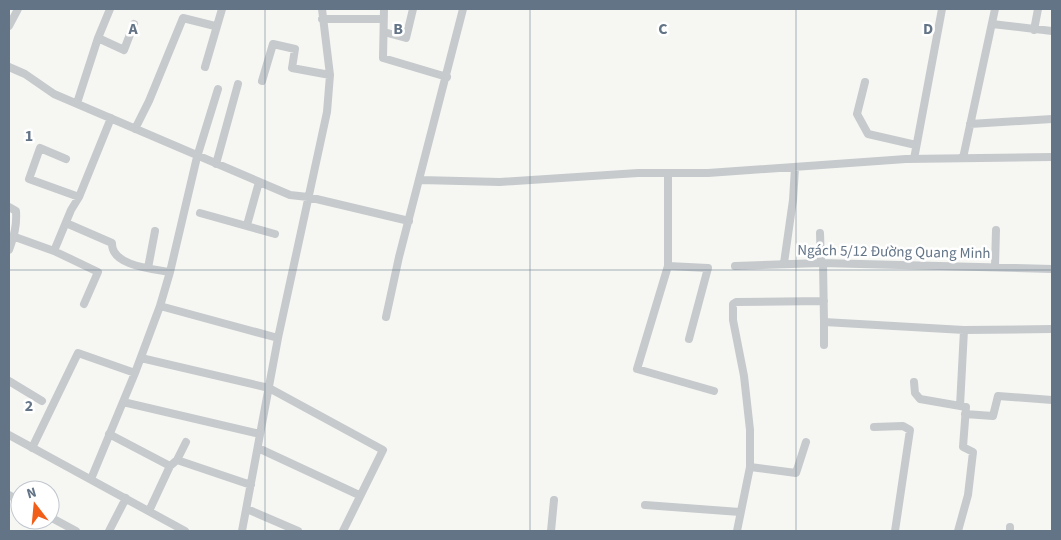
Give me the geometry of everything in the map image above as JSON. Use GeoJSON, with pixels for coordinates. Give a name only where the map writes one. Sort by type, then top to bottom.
{"type":"FeatureCollection","features":[{"type":"Feature","properties":{"kind":"street"},"geometry":{"type":"LineString","coordinates":[[9,23],[18,9]]}},
{"type":"Feature","properties":{"kind":"street"},"geometry":{"type":"LineString","coordinates":[[77,103],[98,38],[110,9]]}},
{"type":"Feature","properties":{"kind":"street"},"geometry":{"type":"LineString","coordinates":[[205,67],[215,26],[222,9]]}},
{"type":"Feature","properties":{"kind":"street"},"geometry":{"type":"LineString","coordinates":[[242,531],[278,338],[328,112],[330,74],[322,9]]}},
{"type":"Feature","properties":{"kind":"street"},"geometry":{"type":"LineString","coordinates":[[384,9],[382,58],[447,78]]}},
{"type":"Feature","properties":{"kind":"street"},"geometry":{"type":"LineString","coordinates":[[384,32],[406,38],[413,9]]}},
{"type":"Feature","properties":{"kind":"street"},"geometry":{"type":"LineString","coordinates":[[386,317],[464,9]]}},
{"type":"Feature","properties":{"kind":"street"},"geometry":{"type":"LineString","coordinates":[[914,159],[942,9]]}},
{"type":"Feature","properties":{"kind":"street"},"geometry":{"type":"LineString","coordinates":[[963,158],[995,9]]}},
{"type":"Feature","properties":{"kind":"street"},"geometry":{"type":"LineString","coordinates":[[1034,30],[1038,9]]}},
{"type":"Feature","properties":{"kind":"street"},"geometry":{"type":"LineString","coordinates":[[135,129],[149,101],[183,18],[215,26]]}},
{"type":"Feature","properties":{"kind":"street"},"geometry":{"type":"LineString","coordinates":[[322,19],[383,19]]}},
{"type":"Feature","properties":{"kind":"street"},"geometry":{"type":"LineString","coordinates":[[98,38],[124,50],[134,24]]}},
{"type":"Feature","properties":{"kind":"street"},"geometry":{"type":"LineString","coordinates":[[992,24],[1052,31]]}},
{"type":"Feature","properties":{"kind":"street"},"geometry":{"type":"LineString","coordinates":[[262,81],[273,44],[295,49],[292,68],[330,74]]}},
{"type":"Feature","properties":{"kind":"street"},"geometry":{"type":"LineString","coordinates":[[9,67],[25,74],[54,94],[290,195],[308,197],[409,221]]}},
{"type":"Feature","properties":{"kind":"street"},"geometry":{"type":"LineString","coordinates":[[866,82],[857,114],[868,134],[916,144]]}},
{"type":"Feature","properties":{"kind":"street"},"geometry":{"type":"LineString","coordinates":[[216,164],[238,84]]}},
{"type":"Feature","properties":{"kind":"street"},"geometry":{"type":"LineString","coordinates":[[91,479],[141,358],[160,306],[198,157],[218,89]]}},
{"type":"Feature","properties":{"kind":"street"},"geometry":{"type":"LineString","coordinates":[[54,251],[79,197],[111,118]]}},
{"type":"Feature","properties":{"kind":"street"},"geometry":{"type":"LineString","coordinates":[[970,124],[1052,119]]}},
{"type":"Feature","properties":{"kind":"street"},"geometry":{"type":"LineString","coordinates":[[66,159],[40,148],[29,179],[79,197]]}},
{"type":"Feature","properties":{"kind":"street"},"geometry":{"type":"LineString","coordinates":[[420,180],[500,182],[794,168],[914,159],[1052,156]]}},
{"type":"Feature","properties":{"kind":"street"},"geometry":{"type":"LineString","coordinates":[[784,263],[793,200],[794,168]]}},
{"type":"Feature","properties":{"kind":"street"},"geometry":{"type":"LineString","coordinates":[[668,173],[668,266],[637,369],[714,392]]}},
{"type":"Feature","properties":{"kind":"street"},"geometry":{"type":"LineString","coordinates":[[247,225],[259,182]]}},
{"type":"Feature","properties":{"kind":"street"},"geometry":{"type":"LineString","coordinates":[[9,250],[15,237],[12,209]]}},
{"type":"Feature","properties":{"kind":"street"},"geometry":{"type":"LineString","coordinates":[[200,213],[275,234]]}},
{"type":"Feature","properties":{"kind":"street"},"geometry":{"type":"LineString","coordinates":[[66,223],[112,243],[112,249],[117,256],[129,265],[170,272]]}},
{"type":"Feature","properties":{"kind":"street"},"geometry":{"type":"LineString","coordinates":[[995,268],[996,230]]}},
{"type":"Feature","properties":{"kind":"street"},"geometry":{"type":"LineString","coordinates":[[148,268],[155,231]]}},
{"type":"Feature","properties":{"kind":"street"},"geometry":{"type":"LineString","coordinates":[[820,233],[824,301],[824,345]]}},
{"type":"Feature","properties":{"kind":"street"},"geometry":{"type":"LineString","coordinates":[[15,237],[54,251],[98,272],[84,304]]}},
{"type":"Feature","properties":{"kind":"street","name":"Ngách 5/12 Đường Quang Minh"},"geometry":{"type":"LineString","coordinates":[[735,266],[822,263],[1052,269]]}},
{"type":"Feature","properties":{"kind":"street"},"geometry":{"type":"LineString","coordinates":[[668,266],[708,268],[689,339]]}},
{"type":"Feature","properties":{"kind":"street"},"geometry":{"type":"LineString","coordinates":[[737,531],[750,467],[750,430],[744,376],[733,320],[733,304],[736,302],[824,301]]}},
{"type":"Feature","properties":{"kind":"street"},"geometry":{"type":"LineString","coordinates":[[160,306],[278,338]]}},
{"type":"Feature","properties":{"kind":"street"},"geometry":{"type":"LineString","coordinates":[[824,322],[964,330],[1052,330]]}},
{"type":"Feature","properties":{"kind":"street"},"geometry":{"type":"LineString","coordinates":[[960,406],[964,330]]}},
{"type":"Feature","properties":{"kind":"street"},"geometry":{"type":"LineString","coordinates":[[32,448],[78,353],[135,373]]}},
{"type":"Feature","properties":{"kind":"street"},"geometry":{"type":"LineString","coordinates":[[141,358],[269,388],[383,450],[359,495],[343,531]]}},
{"type":"Feature","properties":{"kind":"street"},"geometry":{"type":"LineString","coordinates":[[9,381],[42,401]]}},
{"type":"Feature","properties":{"kind":"street"},"geometry":{"type":"LineString","coordinates":[[914,382],[914,393],[920,399],[966,408],[963,447],[973,452],[968,495],[958,531]]}},
{"type":"Feature","properties":{"kind":"street"},"geometry":{"type":"LineString","coordinates":[[965,414],[993,416],[998,396],[1052,400]]}},
{"type":"Feature","properties":{"kind":"street"},"geometry":{"type":"LineString","coordinates":[[122,402],[260,434]]}},
{"type":"Feature","properties":{"kind":"street"},"geometry":{"type":"LineString","coordinates":[[874,427],[903,426],[910,430],[895,531]]}},
{"type":"Feature","properties":{"kind":"street"},"geometry":{"type":"LineString","coordinates":[[109,434],[170,466]]}},
{"type":"Feature","properties":{"kind":"street"},"geometry":{"type":"LineString","coordinates":[[9,435],[185,531]]}},
{"type":"Feature","properties":{"kind":"street"},"geometry":{"type":"LineString","coordinates":[[149,511],[170,466],[177,460],[186,442]]}},
{"type":"Feature","properties":{"kind":"street"},"geometry":{"type":"LineString","coordinates":[[750,467],[796,474],[806,442]]}},
{"type":"Feature","properties":{"kind":"street"},"geometry":{"type":"LineString","coordinates":[[258,448],[359,495]]}},
{"type":"Feature","properties":{"kind":"street"},"geometry":{"type":"LineString","coordinates":[[177,460],[251,485]]}},
{"type":"Feature","properties":{"kind":"street"},"geometry":{"type":"LineString","coordinates":[[108,531],[126,498]]}},
{"type":"Feature","properties":{"kind":"street"},"geometry":{"type":"LineString","coordinates":[[551,531],[554,500]]}},
{"type":"Feature","properties":{"kind":"street"},"geometry":{"type":"LineString","coordinates":[[645,505],[740,512]]}},
{"type":"Feature","properties":{"kind":"street"},"geometry":{"type":"LineString","coordinates":[[247,509],[298,531]]}},
{"type":"Feature","properties":{"kind":"street"},"geometry":{"type":"LineString","coordinates":[[60,522],[76,531]]}}]}
